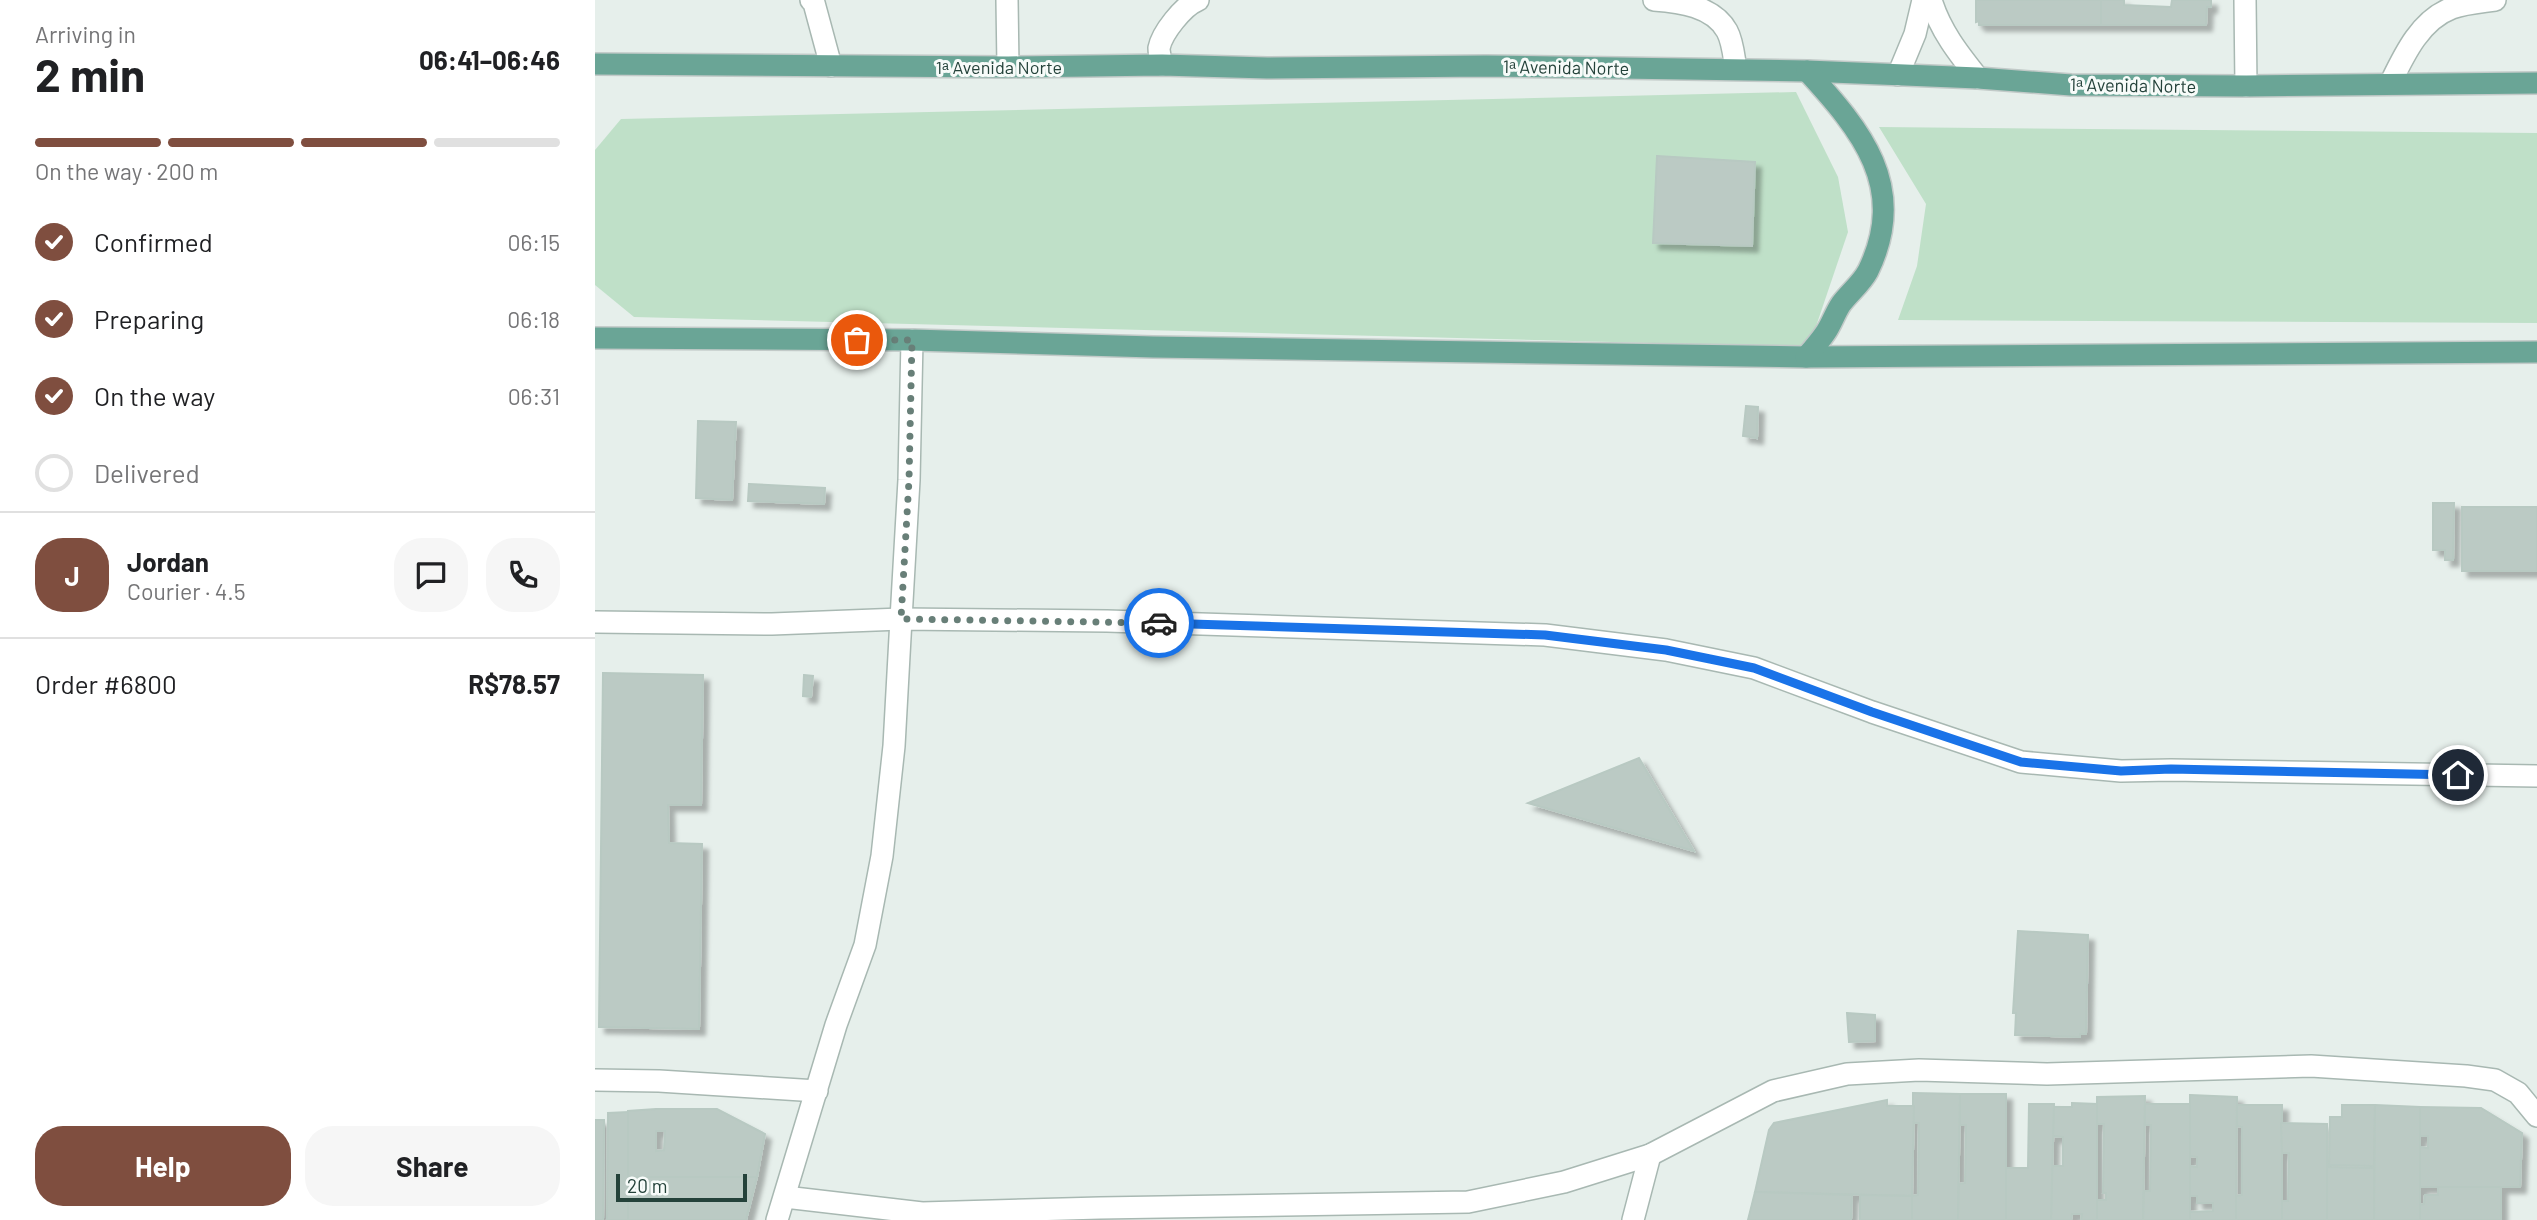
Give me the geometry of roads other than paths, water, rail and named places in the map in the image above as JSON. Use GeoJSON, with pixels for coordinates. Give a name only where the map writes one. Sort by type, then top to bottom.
{"type":"FeatureCollection","features":[{"type":"Feature","properties":{"kind":"main road","name":"1ᵃ Avenida Norte"},"geometry":{"type":"LineString","coordinates":[[601,68],[1486,66],[1807,71],[2071,85],[2537,83]]}},
{"type":"Feature","properties":{"kind":"main road"},"geometry":{"type":"LineString","coordinates":[[1806,358],[1868,270],[1879,238],[1884,211],[1880,181],[1870,153],[1842,110],[1807,71]]}},
{"type":"Feature","properties":{"kind":"main road"},"geometry":{"type":"LineString","coordinates":[[595,338],[912,340],[1153,347],[1806,358],[2537,352]]}},
{"type":"Feature","properties":{"kind":"street"},"geometry":{"type":"LineString","coordinates":[[811,0],[831,66]]}},
{"type":"Feature","properties":{"kind":"street"},"geometry":{"type":"LineString","coordinates":[[1007,0],[1008,67]]}},
{"type":"Feature","properties":{"kind":"street"},"geometry":{"type":"LineString","coordinates":[[1162,65],[1159,49],[1170,27],[1188,4],[1198,0]]}},
{"type":"Feature","properties":{"kind":"street"},"geometry":{"type":"LineString","coordinates":[[1654,0],[1673,1],[1709,11],[1727,32],[1737,69]]}},
{"type":"Feature","properties":{"kind":"street"},"geometry":{"type":"LineString","coordinates":[[1898,75],[1915,34],[1923,0]]}},
{"type":"Feature","properties":{"kind":"street"},"geometry":{"type":"LineString","coordinates":[[1931,0],[1936,19],[1978,78]]}},
{"type":"Feature","properties":{"kind":"street"},"geometry":{"type":"LineString","coordinates":[[2245,0],[2246,86]]}},
{"type":"Feature","properties":{"kind":"street"},"geometry":{"type":"LineString","coordinates":[[2390,84],[2407,49],[2428,23],[2450,8],[2495,0]]}},
{"type":"Feature","properties":{"kind":"street"},"geometry":{"type":"LineString","coordinates":[[777,1220],[836,1025],[865,945],[882,856],[894,746],[909,480],[912,340]]}},
{"type":"Feature","properties":{"kind":"street"},"geometry":{"type":"LineString","coordinates":[[595,622],[772,624],[901,619],[1107,621],[1545,635],[1666,650],[1754,668],[1872,712],[2021,762],[2121,771],[2171,769],[2537,776]]}},
{"type":"Feature","properties":{"kind":"street"},"geometry":{"type":"LineString","coordinates":[[785,1198],[922,1213],[1114,1207],[1468,1202],[1564,1182],[1650,1154],[1773,1091],[1847,1074],[1919,1070],[2047,1074],[2311,1066],[2466,1076],[2495,1080],[2518,1093],[2537,1116]]}},
{"type":"Feature","properties":{"kind":"street"},"geometry":{"type":"LineString","coordinates":[[595,1080],[659,1081],[817,1091]]}},
{"type":"Feature","properties":{"kind":"street"},"geometry":{"type":"LineString","coordinates":[[1633,1220],[1650,1154]]}}]}
